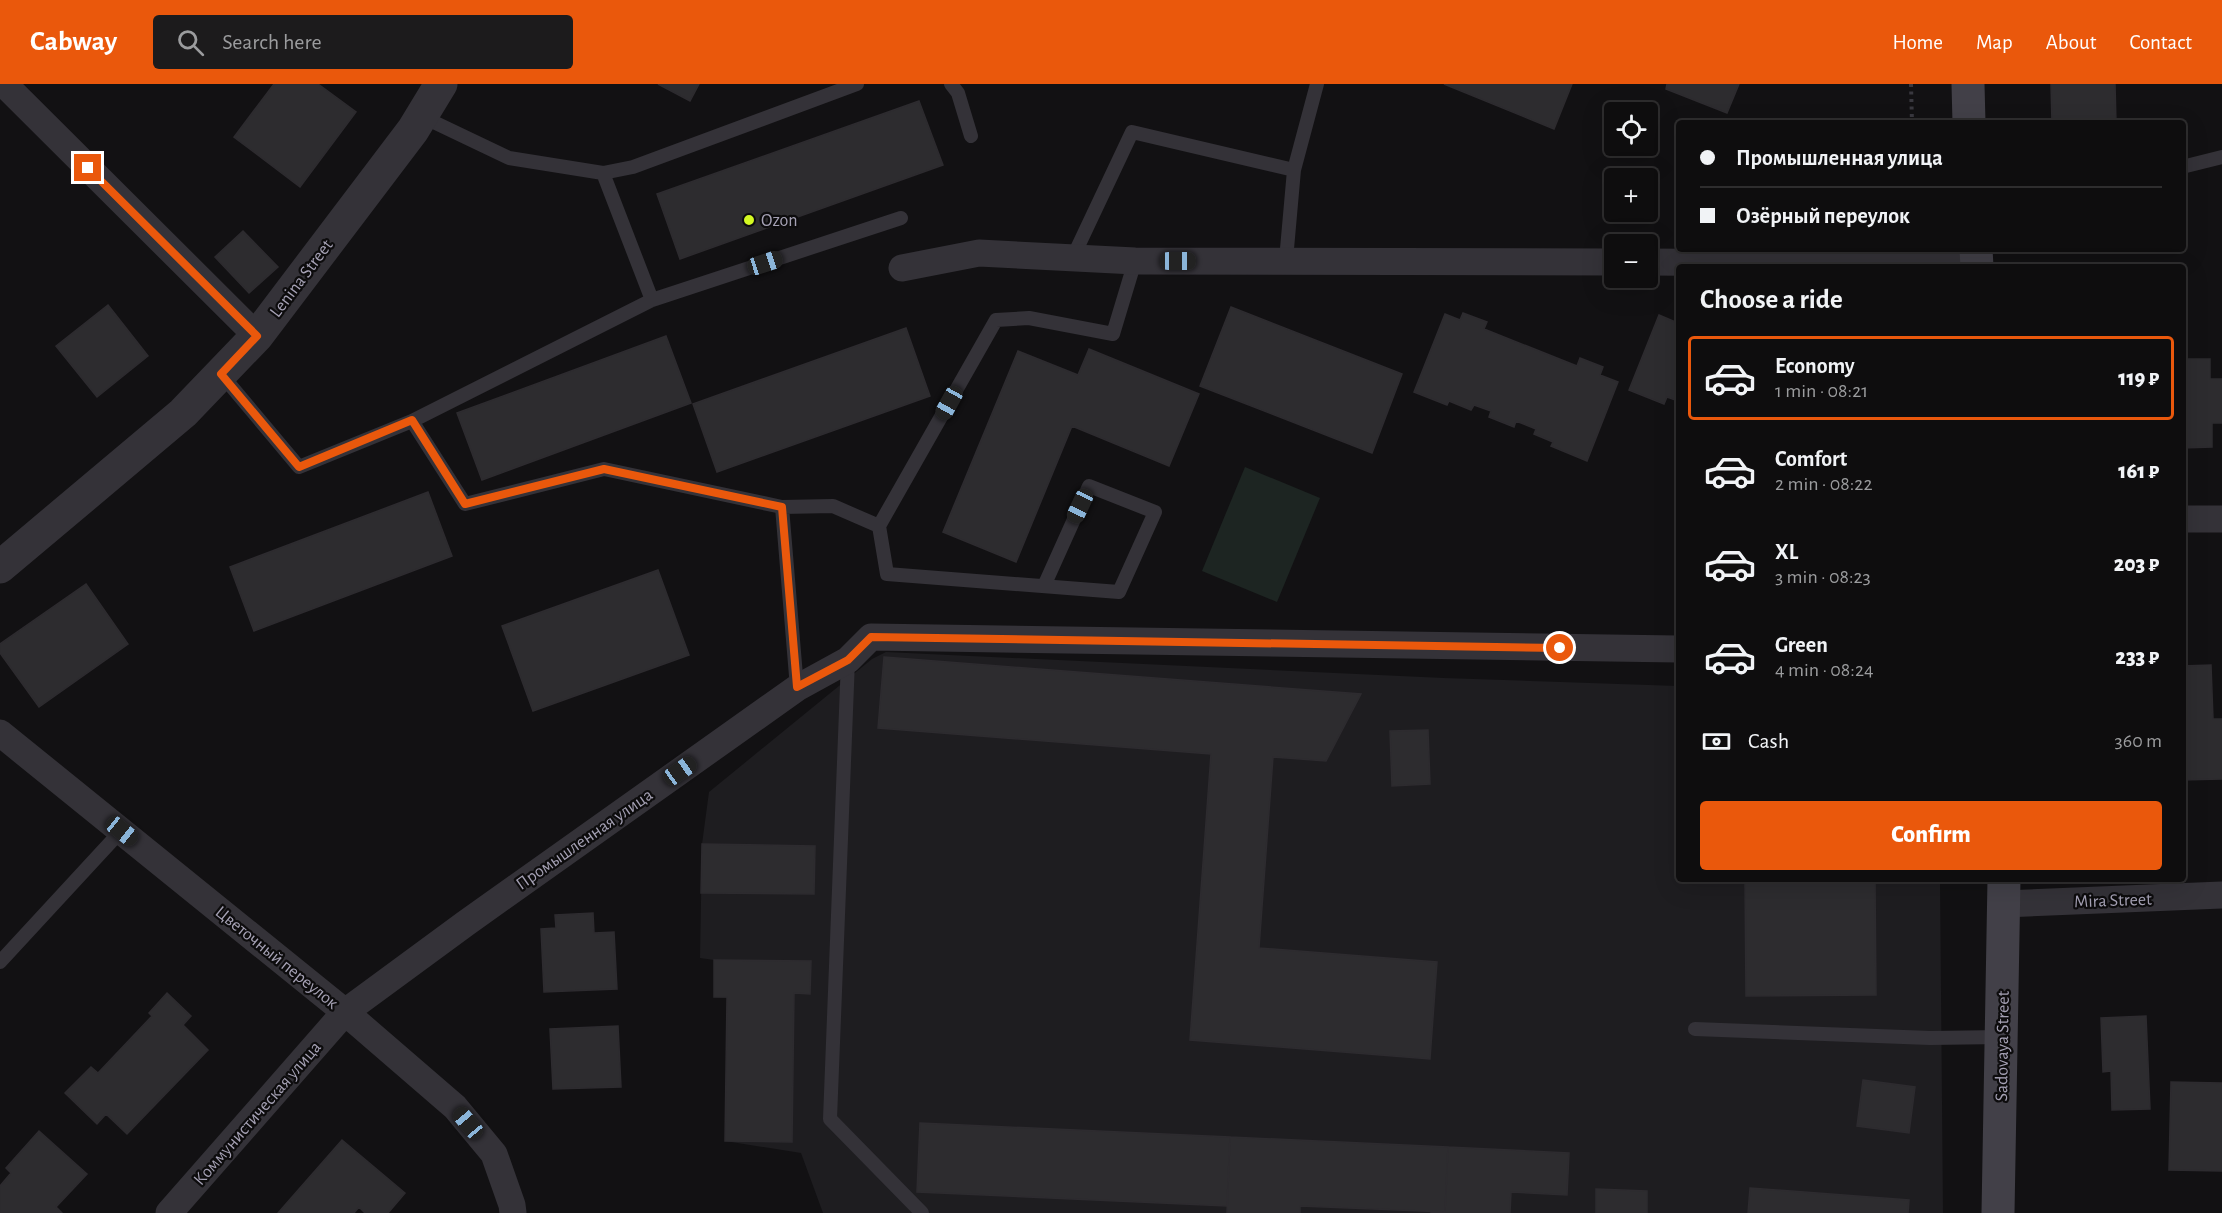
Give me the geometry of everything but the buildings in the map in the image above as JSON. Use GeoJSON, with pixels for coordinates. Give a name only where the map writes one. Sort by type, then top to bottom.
{"type":"FeatureCollection","features":[{"type":"Feature","properties":{"kind":"main road"},"geometry":{"type":"LineString","coordinates":[[1968,84],[1969,120]]}},
{"type":"Feature","properties":{"kind":"main road","name":"Sadovaya Street"},"geometry":{"type":"LineString","coordinates":[[1998,1213],[2004,892]]}},
{"type":"Feature","properties":{"kind":"street"},"geometry":{"type":"LineString","coordinates":[[4,84],[257,336]]}},
{"type":"Feature","properties":{"kind":"street","name":"Lenina Street"},"geometry":{"type":"LineString","coordinates":[[0,567],[183,413],[257,336],[413,130],[441,84]]}},
{"type":"Feature","properties":{"kind":"street"},"geometry":{"type":"LineString","coordinates":[[902,268],[979,253],[1135,261],[1604,262]]}},
{"type":"Feature","properties":{"kind":"street"},"geometry":{"type":"LineString","coordinates":[[1658,262],[1913,264],[1977,258]]}},
{"type":"Feature","properties":{"kind":"street"},"geometry":{"type":"LineString","coordinates":[[2186,519],[2222,519]]}},
{"type":"Feature","properties":{"kind":"street","name":"Промышленная улица"},"geometry":{"type":"LineString","coordinates":[[345,1012],[797,687],[848,660],[871,637],[1676,650]]}},
{"type":"Feature","properties":{"kind":"street","name":"Цветочный переулок"},"geometry":{"type":"LineString","coordinates":[[0,733],[345,1012],[455,1107],[494,1154],[513,1213]]}},
{"type":"Feature","properties":{"kind":"street","name":"Mira Street"},"geometry":{"type":"LineString","coordinates":[[2004,892],[2222,895]]}},
{"type":"Feature","properties":{"kind":"street","name":"Коммунистическая улица"},"geometry":{"type":"LineString","coordinates":[[168,1213],[345,1012]]}},
{"type":"Feature","properties":{"kind":"lane"},"geometry":{"type":"LineString","coordinates":[[421,116],[509,158],[603,173],[633,167],[857,84]]}},
{"type":"Feature","properties":{"kind":"lane"},"geometry":{"type":"LineString","coordinates":[[951,84],[958,93],[971,136]]}},
{"type":"Feature","properties":{"kind":"lane"},"geometry":{"type":"LineString","coordinates":[[1286,260],[1294,170],[1317,84]]}},
{"type":"Feature","properties":{"kind":"lane"},"geometry":{"type":"LineString","coordinates":[[1073,257],[1132,132],[1294,170]]}},
{"type":"Feature","properties":{"kind":"lane"},"geometry":{"type":"LineString","coordinates":[[2186,166],[2222,157]]}},
{"type":"Feature","properties":{"kind":"lane"},"geometry":{"type":"LineString","coordinates":[[603,173],[652,300]]}},
{"type":"Feature","properties":{"kind":"lane"},"geometry":{"type":"LineString","coordinates":[[221,374],[299,467],[412,420],[652,300],[901,218]]}},
{"type":"Feature","properties":{"kind":"lane"},"geometry":{"type":"LineString","coordinates":[[1044,586],[1089,486],[1155,512],[1119,592],[887,574],[879,526],[996,321],[1029,318],[1113,334],[1135,261]]}},
{"type":"Feature","properties":{"kind":"lane"},"geometry":{"type":"LineString","coordinates":[[412,420],[465,504],[604,469],[782,507],[833,506],[879,526]]}},
{"type":"Feature","properties":{"kind":"lane"},"geometry":{"type":"LineString","coordinates":[[782,507],[797,687]]}},
{"type":"Feature","properties":{"kind":"lane"},"geometry":{"type":"LineString","coordinates":[[848,660],[830,1119],[922,1213]]}},
{"type":"Feature","properties":{"kind":"lane"},"geometry":{"type":"LineString","coordinates":[[0,962],[122,831]]}},
{"type":"Feature","properties":{"kind":"lane"},"geometry":{"type":"LineString","coordinates":[[1695,1029],[1930,1038],[2002,1037]]}},
{"type":"Feature","properties":{"kind":"path"},"geometry":{"type":"LineString","coordinates":[[1911,84],[1912,120]]}},
{"type":"Feature","properties":{"kind":"shaded area"},"geometry":{"type":"Polygon","coordinates":[[[1245,467],[1320,498],[1277,602],[1202,571],[1245,467]]]}},
{"type":"Feature","properties":{"kind":"shaded area"},"geometry":{"type":"Polygon","coordinates":[[[886,652],[1444,678],[1676,686],[1676,882],[1940,882],[1943,1213],[823,1213],[801,1153],[725,1141],[727,998],[714,997],[714,960],[700,958],[702,844],[709,792],[872,659],[886,652]]]}},
{"type":"Feature","properties":{"kind":"place","name":"Ozon"},"geometry":{"type":"Point","coordinates":[749,220]}},
{"type":"Feature","properties":{"kind":"route"},"geometry":{"type":"LineString","coordinates":[[88,168],[257,336],[221,374],[299,467],[412,420],[465,504],[604,469],[782,507],[797,687],[848,660],[871,637],[1560,648]]}}]}
